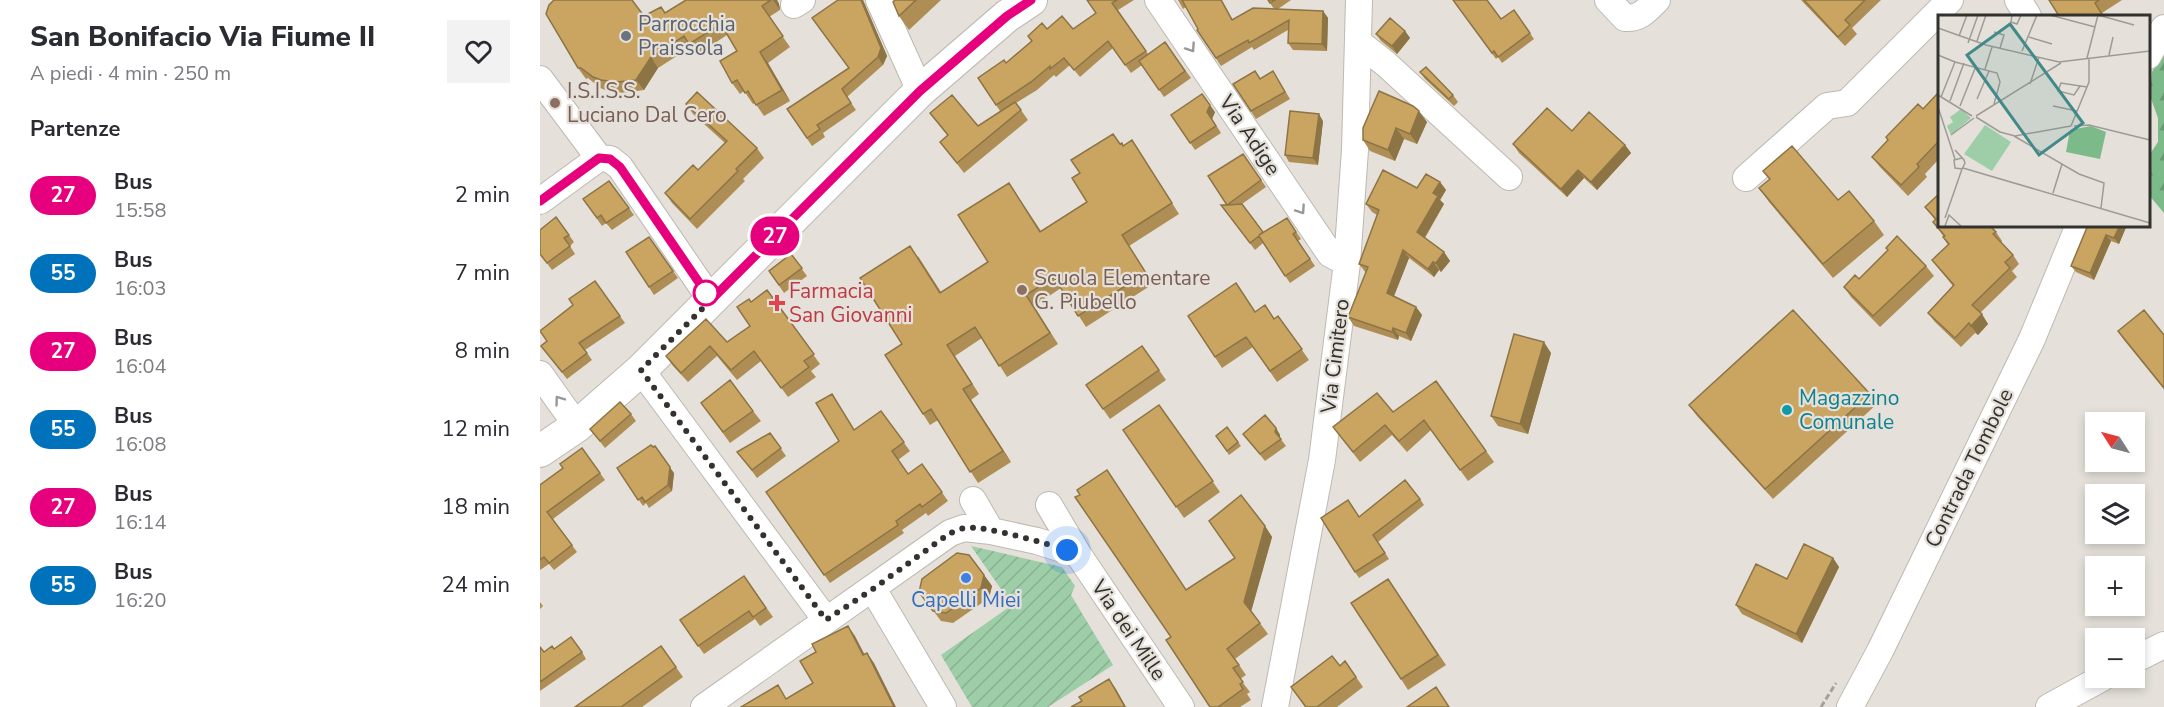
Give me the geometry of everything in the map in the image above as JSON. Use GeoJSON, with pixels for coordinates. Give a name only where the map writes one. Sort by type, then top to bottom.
{"type":"FeatureCollection","features":[{"type":"Feature","properties":{"kind":"main road"},"geometry":{"type":"LineString","coordinates":[[540,451],[577,426],[641,370],[920,91],[1007,16],[1031,0]]}},
{"type":"Feature","properties":{"kind":"street"},"geometry":{"type":"LineString","coordinates":[[879,0],[920,91]]}},
{"type":"Feature","properties":{"kind":"street","name":"Via Adige"},"geometry":{"type":"LineString","coordinates":[[1158,0],[1330,254],[1347,263]]}},
{"type":"Feature","properties":{"kind":"street","name":"Via Cimitero"},"geometry":{"type":"LineString","coordinates":[[1275,707],[1322,460],[1347,263],[1355,150],[1359,0]]}},
{"type":"Feature","properties":{"kind":"street"},"geometry":{"type":"LineString","coordinates":[[1608,0],[1624,18],[1643,14],[1657,0]]}},
{"type":"Feature","properties":{"kind":"street"},"geometry":{"type":"LineString","coordinates":[[1746,178],[1827,106],[1847,103],[1950,0]]}},
{"type":"Feature","properties":{"kind":"street"},"geometry":{"type":"LineString","coordinates":[[2018,0],[2027,15]]}},
{"type":"Feature","properties":{"kind":"street"},"geometry":{"type":"LineString","coordinates":[[2149,54],[2164,28]]}},
{"type":"Feature","properties":{"kind":"street"},"geometry":{"type":"LineString","coordinates":[[1358,42],[1386,64],[1509,177]]}},
{"type":"Feature","properties":{"kind":"street"},"geometry":{"type":"LineString","coordinates":[[540,79],[599,158]]}},
{"type":"Feature","properties":{"kind":"street"},"geometry":{"type":"LineString","coordinates":[[540,201],[599,158],[610,159],[620,167],[711,300]]}},
{"type":"Feature","properties":{"kind":"street","name":"Contrada Tombole"},"geometry":{"type":"LineString","coordinates":[[1850,707],[1880,651],[2032,339],[2079,226]]}},
{"type":"Feature","properties":{"kind":"street"},"geometry":{"type":"LineString","coordinates":[[641,370],[826,620]]}},
{"type":"Feature","properties":{"kind":"street"},"geometry":{"type":"LineString","coordinates":[[540,374],[577,426]]}},
{"type":"Feature","properties":{"kind":"street"},"geometry":{"type":"LineString","coordinates":[[973,500],[991,531]]}},
{"type":"Feature","properties":{"kind":"street","name":"Via dei Mille"},"geometry":{"type":"LineString","coordinates":[[1049,505],[1078,554],[1181,707]]}},
{"type":"Feature","properties":{"kind":"street"},"geometry":{"type":"LineString","coordinates":[[718,703],[826,620],[950,533],[964,528],[991,531],[1037,541],[1078,554]]}},
{"type":"Feature","properties":{"kind":"street"},"geometry":{"type":"LineString","coordinates":[[873,589],[943,707]]}},
{"type":"Feature","properties":{"kind":"street"},"geometry":{"type":"LineString","coordinates":[[2145,654],[2164,645]]}},
{"type":"Feature","properties":{"kind":"street"},"geometry":{"type":"LineString","coordinates":[[2049,707],[2085,687]]}},
{"type":"Feature","properties":{"kind":"green space"},"geometry":{"type":"Polygon","coordinates":[[[2164,49],[2164,213],[2149,195],[2149,156],[2158,142],[2158,118],[2150,96],[2152,72],[2164,49]]]}},
{"type":"Feature","properties":{"kind":"green space"},"geometry":{"type":"Polygon","coordinates":[[[971,546],[1062,567],[1075,586],[1071,595],[1113,665],[1048,707],[972,707],[941,655],[1012,605],[971,546]]]}},
{"type":"Feature","properties":{"kind":"building"},"geometry":{"type":"Polygon","coordinates":[[[554,0],[632,0],[644,16],[661,7],[665,13],[686,0],[771,0],[762,6],[783,36],[760,52],[782,90],[756,105],[748,91],[745,93],[737,80],[732,83],[720,61],[737,51],[721,24],[689,44],[684,36],[651,57],[636,80],[617,82],[593,77],[578,68],[546,14],[549,5],[554,0]]]}},
{"type":"Feature","properties":{"kind":"building"},"geometry":{"type":"Polygon","coordinates":[[[838,0],[861,0],[881,48],[878,57],[842,89],[851,103],[817,125],[820,129],[807,138],[787,109],[849,68],[812,18],[838,0]]]}},
{"type":"Feature","properties":{"kind":"building"},"geometry":{"type":"Polygon","coordinates":[[[895,0],[916,0],[899,16],[893,2],[895,0]]]}},
{"type":"Feature","properties":{"kind":"building"},"geometry":{"type":"Polygon","coordinates":[[[1087,0],[1117,0],[1112,3],[1146,51],[1125,65],[1108,41],[1074,70],[1064,58],[996,105],[978,78],[1004,60],[1006,63],[1032,41],[1028,36],[1042,23],[1047,29],[1062,16],[1073,29],[1096,13],[1087,0]]]}},
{"type":"Feature","properties":{"kind":"building"},"geometry":{"type":"Polygon","coordinates":[[[1182,0],[1221,0],[1232,20],[1253,8],[1323,11],[1322,44],[1288,43],[1289,20],[1249,43],[1248,40],[1216,58],[1197,30],[1182,0]]]}},
{"type":"Feature","properties":{"kind":"building"},"geometry":{"type":"Polygon","coordinates":[[[1453,0],[1487,0],[1501,19],[1514,10],[1530,33],[1498,57],[1494,51],[1492,53],[1453,0]]]}},
{"type":"Feature","properties":{"kind":"building"},"geometry":{"type":"Polygon","coordinates":[[[1804,0],[1865,0],[1845,20],[1850,25],[1838,37],[1804,0]]]}},
{"type":"Feature","properties":{"kind":"building"},"geometry":{"type":"Polygon","coordinates":[[[2049,0],[2099,0],[2095,3],[2102,15],[2058,15],[2049,0]]]}},
{"type":"Feature","properties":{"kind":"building"},"geometry":{"type":"Polygon","coordinates":[[[1390,18],[1405,31],[1392,46],[1376,34],[1390,18]]]}},
{"type":"Feature","properties":{"kind":"building"},"geometry":{"type":"Polygon","coordinates":[[[1165,42],[1185,71],[1159,90],[1139,61],[1165,42]]]}},
{"type":"Feature","properties":{"kind":"building"},"geometry":{"type":"Polygon","coordinates":[[[1426,67],[1453,95],[1449,99],[1420,72],[1426,67]]]}},
{"type":"Feature","properties":{"kind":"building"},"geometry":{"type":"Polygon","coordinates":[[[1255,71],[1260,79],[1273,71],[1285,92],[1251,111],[1233,84],[1255,71]]]}},
{"type":"Feature","properties":{"kind":"building"},"geometry":{"type":"Polygon","coordinates":[[[1379,91],[1419,111],[1410,134],[1396,128],[1388,150],[1363,140],[1363,128],[1379,91]]]}},
{"type":"Feature","properties":{"kind":"building"},"geometry":{"type":"Polygon","coordinates":[[[697,92],[757,148],[736,169],[738,171],[690,219],[665,193],[693,165],[698,170],[727,141],[686,104],[697,92]]]}},
{"type":"Feature","properties":{"kind":"building"},"geometry":{"type":"Polygon","coordinates":[[[1938,93],[1938,142],[1917,164],[1919,167],[1901,185],[1872,157],[1888,140],[1886,137],[1918,104],[1923,109],[1938,93]]]}},
{"type":"Feature","properties":{"kind":"building"},"geometry":{"type":"Polygon","coordinates":[[[1202,94],[1210,105],[1207,112],[1216,126],[1190,143],[1171,115],[1202,94]]]}},
{"type":"Feature","properties":{"kind":"building"},"geometry":{"type":"Polygon","coordinates":[[[952,95],[978,126],[1015,102],[1021,110],[957,163],[940,142],[948,135],[930,113],[952,95]]]}},
{"type":"Feature","properties":{"kind":"building"},"geometry":{"type":"Polygon","coordinates":[[[1547,108],[1572,131],[1589,112],[1625,145],[1591,182],[1578,170],[1561,189],[1513,144],[1547,108]]]}},
{"type":"Feature","properties":{"kind":"building"},"geometry":{"type":"Polygon","coordinates":[[[1290,111],[1319,114],[1313,158],[1285,155],[1290,111]]]}},
{"type":"Feature","properties":{"kind":"building"},"geometry":{"type":"Polygon","coordinates":[[[1113,134],[1123,146],[1132,140],[1172,203],[1122,235],[1146,273],[1078,316],[1054,277],[1026,295],[1050,333],[999,366],[975,327],[947,345],[972,384],[963,389],[1003,451],[970,472],[931,409],[923,414],[885,355],[902,344],[860,278],[910,246],[940,293],[988,262],[958,215],[1009,183],[1040,232],[1087,202],[1072,178],[1080,173],[1071,160],[1113,134]]]}},
{"type":"Feature","properties":{"kind":"building"},"geometry":{"type":"Polygon","coordinates":[[[1792,146],[1838,200],[1849,191],[1874,221],[1823,264],[1759,188],[1770,179],[1763,171],[1792,146]]]}},
{"type":"Feature","properties":{"kind":"building"},"geometry":{"type":"Polygon","coordinates":[[[1243,154],[1261,180],[1227,205],[1208,176],[1243,154]]]}},
{"type":"Feature","properties":{"kind":"building"},"geometry":{"type":"Polygon","coordinates":[[[1383,170],[1417,188],[1426,174],[1440,182],[1433,193],[1438,196],[1417,232],[1444,252],[1428,269],[1403,250],[1387,293],[1416,307],[1406,333],[1393,328],[1392,332],[1348,317],[1368,267],[1359,264],[1379,210],[1366,204],[1383,170]]]}},
{"type":"Feature","properties":{"kind":"building"},"geometry":{"type":"Polygon","coordinates":[[[609,181],[629,208],[606,223],[601,215],[597,218],[583,199],[609,181]]]}},
{"type":"Feature","properties":{"kind":"building"},"geometry":{"type":"Polygon","coordinates":[[[1938,195],[1938,226],[1990,226],[1996,232],[1993,234],[2013,255],[2005,262],[2010,268],[1972,305],[1982,314],[1971,326],[1969,323],[1955,338],[1928,313],[1954,285],[1932,260],[1949,244],[1933,222],[1936,219],[1925,207],[1938,195]]]}},
{"type":"Feature","properties":{"kind":"building"},"geometry":{"type":"Polygon","coordinates":[[[1242,204],[1263,232],[1259,235],[1287,218],[1296,232],[1293,234],[1310,259],[1285,276],[1259,236],[1250,243],[1221,205],[1242,204]]]}},
{"type":"Feature","properties":{"kind":"building"},"geometry":{"type":"Polygon","coordinates":[[[556,217],[569,235],[564,238],[570,246],[547,263],[540,254],[540,230],[556,217]]]}},
{"type":"Feature","properties":{"kind":"building"},"geometry":{"type":"Polygon","coordinates":[[[2088,226],[2120,226],[2114,238],[2106,235],[2090,273],[2071,266],[2088,226]]]}},
{"type":"Feature","properties":{"kind":"building"},"geometry":{"type":"Polygon","coordinates":[[[1897,236],[1926,266],[1873,316],[1844,287],[1855,275],[1859,279],[1888,250],[1886,248],[1897,236]]]}},
{"type":"Feature","properties":{"kind":"building"},"geometry":{"type":"Polygon","coordinates":[[[649,237],[673,271],[649,287],[626,252],[649,237]]]}},
{"type":"Feature","properties":{"kind":"building"},"geometry":{"type":"Polygon","coordinates":[[[791,254],[802,268],[779,285],[769,271],[791,254]]]}},
{"type":"Feature","properties":{"kind":"building"},"geometry":{"type":"Polygon","coordinates":[[[595,281],[620,316],[579,343],[587,353],[562,372],[541,346],[547,341],[540,331],[573,305],[569,299],[595,281]]]}},
{"type":"Feature","properties":{"kind":"building"},"geometry":{"type":"Polygon","coordinates":[[[1236,283],[1255,312],[1265,305],[1274,319],[1278,316],[1302,349],[1270,371],[1246,337],[1215,357],[1188,316],[1236,283]]]}},
{"type":"Feature","properties":{"kind":"building"},"geometry":{"type":"Polygon","coordinates":[[[767,290],[814,354],[804,361],[809,367],[781,388],[754,351],[731,370],[710,346],[681,373],[666,356],[706,319],[727,342],[750,326],[737,307],[749,299],[751,302],[767,290]]]}},
{"type":"Feature","properties":{"kind":"building","name":"Magazzino Comunale"},"geometry":{"type":"Polygon","coordinates":[[[1793,310],[1870,394],[1765,489],[1689,405],[1793,310]]]}},
{"type":"Feature","properties":{"kind":"building"},"geometry":{"type":"Polygon","coordinates":[[[2144,310],[2164,335],[2164,388],[2118,331],[2144,310]]]}},
{"type":"Feature","properties":{"kind":"building"},"geometry":{"type":"Polygon","coordinates":[[[1514,334],[1544,342],[1520,424],[1491,416],[1514,334]]]}},
{"type":"Feature","properties":{"kind":"building"},"geometry":{"type":"Polygon","coordinates":[[[1142,346],[1159,370],[1103,409],[1086,385],[1142,346]]]}},
{"type":"Feature","properties":{"kind":"building"},"geometry":{"type":"Polygon","coordinates":[[[730,380],[753,411],[723,432],[701,403],[730,380]]]}},
{"type":"Feature","properties":{"kind":"building"},"geometry":{"type":"Polygon","coordinates":[[[1436,381],[1486,451],[1460,470],[1424,420],[1399,441],[1385,425],[1353,452],[1333,427],[1377,393],[1393,412],[1436,381]]]}},
{"type":"Feature","properties":{"kind":"building"},"geometry":{"type":"Polygon","coordinates":[[[832,394],[854,430],[881,411],[904,442],[892,451],[908,474],[922,464],[942,492],[922,507],[920,504],[896,521],[898,525],[824,575],[766,492],[839,441],[816,403],[832,394]]]}},
{"type":"Feature","properties":{"kind":"building"},"geometry":{"type":"Polygon","coordinates":[[[620,402],[631,414],[600,441],[590,429],[620,402]]]}},
{"type":"Feature","properties":{"kind":"building"},"geometry":{"type":"Polygon","coordinates":[[[1159,405],[1213,481],[1176,507],[1123,430],[1159,405]]]}},
{"type":"Feature","properties":{"kind":"building"},"geometry":{"type":"Polygon","coordinates":[[[1265,415],[1276,428],[1275,432],[1281,439],[1260,454],[1243,434],[1265,415]]]}},
{"type":"Feature","properties":{"kind":"building"},"geometry":{"type":"Polygon","coordinates":[[[1227,427],[1238,442],[1227,451],[1216,436],[1227,427]]]}},
{"type":"Feature","properties":{"kind":"building"},"geometry":{"type":"Polygon","coordinates":[[[770,433],[781,448],[752,470],[737,452],[770,433]]]}},
{"type":"Feature","properties":{"kind":"building"},"geometry":{"type":"Polygon","coordinates":[[[651,445],[655,446],[670,467],[668,485],[645,502],[642,497],[638,500],[617,468],[651,445]]]}},
{"type":"Feature","properties":{"kind":"building"},"geometry":{"type":"Polygon","coordinates":[[[582,448],[600,473],[547,512],[572,545],[549,563],[544,557],[540,560],[540,485],[563,468],[560,464],[582,448]]]}},
{"type":"Feature","properties":{"kind":"building"},"geometry":{"type":"Polygon","coordinates":[[[1107,470],[1186,590],[1235,558],[1209,521],[1241,495],[1265,526],[1244,602],[1260,623],[1227,649],[1239,665],[1233,668],[1243,682],[1240,684],[1243,689],[1218,707],[1210,707],[1166,640],[1171,637],[1075,497],[1080,495],[1077,490],[1107,470]]]}},
{"type":"Feature","properties":{"kind":"building"},"geometry":{"type":"Polygon","coordinates":[[[1405,480],[1420,499],[1373,535],[1385,553],[1355,572],[1321,518],[1348,500],[1359,517],[1405,480]]]}},
{"type":"Feature","properties":{"kind":"building"},"geometry":{"type":"Polygon","coordinates":[[[1804,544],[1833,558],[1796,634],[1736,605],[1756,564],[1787,579],[1804,544]]]}},
{"type":"Feature","properties":{"kind":"building"},"geometry":{"type":"Polygon","coordinates":[[[957,553],[969,555],[984,575],[981,588],[946,613],[933,611],[919,592],[922,579],[957,553]]]}},
{"type":"Feature","properties":{"kind":"building"},"geometry":{"type":"Polygon","coordinates":[[[744,576],[766,608],[753,617],[749,611],[698,646],[680,620],[744,576]]]}},
{"type":"Feature","properties":{"kind":"building"},"geometry":{"type":"Polygon","coordinates":[[[1388,579],[1438,655],[1401,679],[1351,603],[1388,579]]]}},
{"type":"Feature","properties":{"kind":"building"},"geometry":{"type":"Polygon","coordinates":[[[848,626],[863,655],[867,653],[894,707],[741,707],[778,685],[786,699],[813,683],[800,661],[816,652],[812,644],[848,626]]]}},
{"type":"Feature","properties":{"kind":"building"},"geometry":{"type":"Polygon","coordinates":[[[571,637],[582,652],[540,682],[540,647],[544,652],[552,646],[554,649],[571,637]]]}},
{"type":"Feature","properties":{"kind":"building"},"geometry":{"type":"Polygon","coordinates":[[[661,646],[676,667],[621,707],[575,707],[661,646]]]}},
{"type":"Feature","properties":{"kind":"building"},"geometry":{"type":"Polygon","coordinates":[[[1332,656],[1340,666],[1345,661],[1356,677],[1317,707],[1306,707],[1291,687],[1332,656]]]}},
{"type":"Feature","properties":{"kind":"building"},"geometry":{"type":"Polygon","coordinates":[[[1109,679],[1125,707],[1071,707],[1082,701],[1079,697],[1109,679]]]}},
{"type":"Feature","properties":{"kind":"building"},"geometry":{"type":"Polygon","coordinates":[[[1436,687],[1449,707],[1407,707],[1436,687]]]}},
{"type":"Feature","properties":{"kind":"bus line","name":"27"},"geometry":{"type":"LineString","coordinates":[[540,201],[599,158],[610,159],[620,167],[711,300],[920,91],[1007,16],[1031,0]]}},
{"type":"Feature","properties":{"kind":"place","name":"Parrocchia Praissola"},"geometry":{"type":"Point","coordinates":[626,36]}},
{"type":"Feature","properties":{"kind":"place","name":"I.S.I.S.S. Luciano Dal Cero"},"geometry":{"type":"Point","coordinates":[555,103]}},
{"type":"Feature","properties":{"kind":"place","name":"Scuola Elementare G. Piubello"},"geometry":{"type":"Point","coordinates":[1022,290]}},
{"type":"Feature","properties":{"kind":"place","name":"Farmacia San Giovanni"},"geometry":{"type":"Point","coordinates":[777,303]}},
{"type":"Feature","properties":{"kind":"place","name":"Magazzino Comunale"},"geometry":{"type":"Point","coordinates":[1787,410]}},
{"type":"Feature","properties":{"kind":"place","name":"Capelli Miei"},"geometry":{"type":"Point","coordinates":[966,578]}},
{"type":"Feature","properties":{"kind":"route"},"geometry":{"type":"LineString","coordinates":[[706,293],[711,300],[641,370],[826,620],[950,533],[964,528],[991,531],[1067,550]]}}]}
